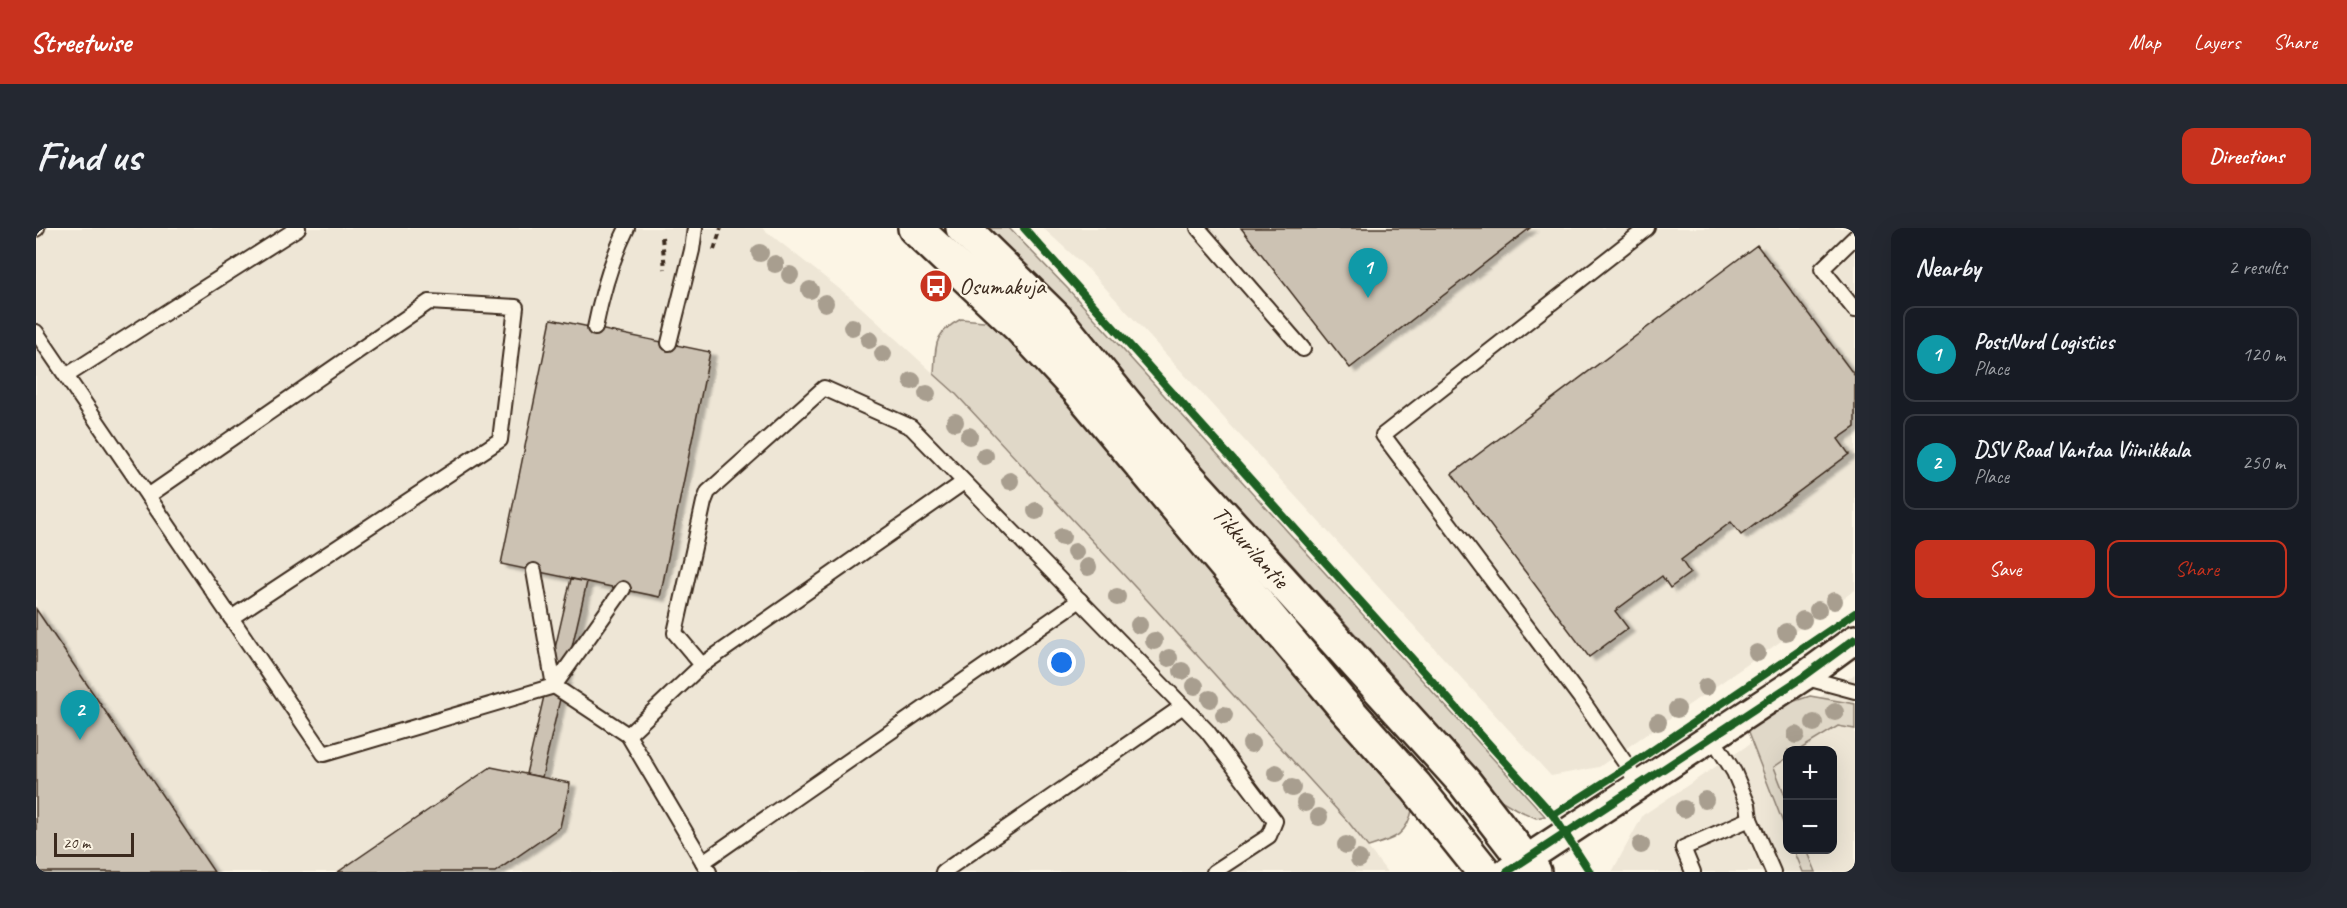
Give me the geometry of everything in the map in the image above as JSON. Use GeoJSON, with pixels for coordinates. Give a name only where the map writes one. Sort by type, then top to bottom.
{"type":"FeatureCollection","features":[{"type":"Feature","properties":{"kind":"main road","name":"Tikkurilantie"},"geometry":{"type":"LineString","coordinates":[[915,228],[1020,327],[1077,388],[1341,703],[1416,787],[1484,872]]}},
{"type":"Feature","properties":{"kind":"main road","name":"Tikkurilantie"},"geometry":{"type":"LineString","coordinates":[[963,228],[1056,319],[1163,450],[1465,783],[1522,868]]}},
{"type":"Feature","properties":{"kind":"street"},"geometry":{"type":"LineString","coordinates":[[1522,868],[1637,785],[1712,737],[1855,639]]}},
{"type":"Feature","properties":{"kind":"lane"},"geometry":{"type":"LineString","coordinates":[[66,376],[298,228]]}},
{"type":"Feature","properties":{"kind":"lane"},"geometry":{"type":"LineString","coordinates":[[595,328],[603,290],[618,245],[627,228]]}},
{"type":"Feature","properties":{"kind":"lane"},"geometry":{"type":"LineString","coordinates":[[669,343],[692,250],[695,228]]}},
{"type":"Feature","properties":{"kind":"lane"},"geometry":{"type":"LineString","coordinates":[[1198,228],[1303,349]]}},
{"type":"Feature","properties":{"kind":"lane"},"geometry":{"type":"LineString","coordinates":[[1637,785],[1628,767],[1579,696],[1383,435],[1647,228]]}},
{"type":"Feature","properties":{"kind":"lane"},"geometry":{"type":"LineString","coordinates":[[1855,237],[1822,269],[1855,310]]}},
{"type":"Feature","properties":{"kind":"lane"},"geometry":{"type":"LineString","coordinates":[[148,496],[429,302],[516,307],[500,440],[231,618]]}},
{"type":"Feature","properties":{"kind":"lane"},"geometry":{"type":"LineString","coordinates":[[36,332],[324,754],[554,686],[623,590]]}},
{"type":"Feature","properties":{"kind":"lane"},"geometry":{"type":"LineString","coordinates":[[702,665],[675,633],[708,492],[824,388],[911,427],[1207,731],[1275,821],[1269,836],[1214,872]]}},
{"type":"Feature","properties":{"kind":"lane"},"geometry":{"type":"LineString","coordinates":[[628,735],[702,665],[964,482]]}},
{"type":"Feature","properties":{"kind":"lane"},"geometry":{"type":"LineString","coordinates":[[534,571],[554,686],[628,735],[706,867],[1080,600]]}},
{"type":"Feature","properties":{"kind":"lane"},"geometry":{"type":"LineString","coordinates":[[1803,676],[1855,691]]}},
{"type":"Feature","properties":{"kind":"lane"},"geometry":{"type":"LineString","coordinates":[[943,872],[1183,706]]}},
{"type":"Feature","properties":{"kind":"lane"},"geometry":{"type":"LineString","coordinates":[[1712,737],[1734,772],[1748,805],[1750,819],[1773,872]]}},
{"type":"Feature","properties":{"kind":"lane"},"geometry":{"type":"LineString","coordinates":[[1693,872],[1683,848],[1750,819]]}},
{"type":"Feature","properties":{"kind":"path"},"geometry":{"type":"LineString","coordinates":[[662,237],[665,268],[663,278]]}},
{"type":"Feature","properties":{"kind":"shaded area"},"geometry":{"type":"Polygon","coordinates":[[[36,228],[762,228],[851,298],[954,392],[1148,601],[1349,823],[1387,872],[36,872],[36,228]]]}},
{"type":"Feature","properties":{"kind":"shaded area"},"geometry":{"type":"Polygon","coordinates":[[[985,228],[1009,228],[1068,289],[1545,816],[1536,818],[1516,809],[1499,799],[1478,778],[1428,724],[1397,680],[1278,549],[1155,424],[1073,314],[985,228]]]}},
{"type":"Feature","properties":{"kind":"shaded area"},"geometry":{"type":"Polygon","coordinates":[[[1043,228],[1855,228],[1855,590],[1599,767],[1551,776],[1088,269],[1043,228]]]}},
{"type":"Feature","properties":{"kind":"shaded area"},"geometry":{"type":"Polygon","coordinates":[[[961,319],[995,322],[1019,339],[1183,529],[1191,550],[1413,807],[1407,824],[1398,835],[1368,847],[1349,823],[1148,601],[954,392],[934,374],[938,341],[945,330],[961,319]]]}},
{"type":"Feature","properties":{"kind":"shaded area"},"geometry":{"type":"Polygon","coordinates":[[[1855,674],[1855,872],[1612,872],[1643,815],[1855,674]]]}},
{"type":"Feature","properties":{"kind":"shaded area"},"geometry":{"type":"Polygon","coordinates":[[[1810,696],[1855,704],[1855,729],[1838,726],[1806,746],[1783,746],[1783,761],[1774,767],[1783,791],[1783,823],[1748,733],[1750,729],[1792,702],[1810,696]]]}},
{"type":"Feature","properties":{"kind":"shaded area"},"geometry":{"type":"Polygon","coordinates":[[[1796,854],[1809,854],[1816,872],[1803,872],[1796,854]]]}},
{"type":"Feature","properties":{"kind":"building"},"geometry":{"type":"Polygon","coordinates":[[[1241,228],[1530,228],[1350,368],[1241,228]]]}},
{"type":"Feature","properties":{"kind":"building"},"geometry":{"type":"Polygon","coordinates":[[[1757,245],[1855,376],[1855,427],[1838,439],[1849,454],[1741,535],[1731,522],[1681,560],[1690,573],[1670,588],[1662,576],[1615,611],[1628,628],[1589,657],[1452,474],[1757,245]]]}},
{"type":"Feature","properties":{"kind":"building"},"geometry":{"type":"Polygon","coordinates":[[[551,319],[710,352],[660,597],[501,564],[551,319]]]}},
{"type":"Feature","properties":{"kind":"building"},"geometry":{"type":"Polygon","coordinates":[[[571,579],[587,582],[542,777],[526,774],[571,579]]]}},
{"type":"Feature","properties":{"kind":"building"},"geometry":{"type":"Polygon","coordinates":[[[36,609],[214,872],[36,872],[36,609]]]}},
{"type":"Feature","properties":{"kind":"building"},"geometry":{"type":"Polygon","coordinates":[[[491,767],[570,783],[560,827],[495,872],[338,872],[491,767]]]}},
{"type":"Feature","properties":{"kind":"cycle path"},"geometry":{"type":"LineString","coordinates":[[1024,228],[1553,815],[1590,872]]}},
{"type":"Feature","properties":{"kind":"cycle path"},"geometry":{"type":"LineString","coordinates":[[1553,815],[1628,767],[1855,613]]}},
{"type":"Feature","properties":{"kind":"cycle path"},"geometry":{"type":"LineString","coordinates":[[1507,872],[1803,677],[1855,639]]}},
{"type":"Feature","properties":{"kind":"place","name":"Osumakuja"},"geometry":{"type":"Point","coordinates":[936,286]}},
{"type":"Feature","properties":{"kind":"place","name":"PostNord Logistics"},"geometry":{"type":"Point","coordinates":[1368,298]}},
{"type":"Feature","properties":{"kind":"place","name":"DSV Road Vantaa Viinikkala"},"geometry":{"type":"Point","coordinates":[80,740]}}]}
